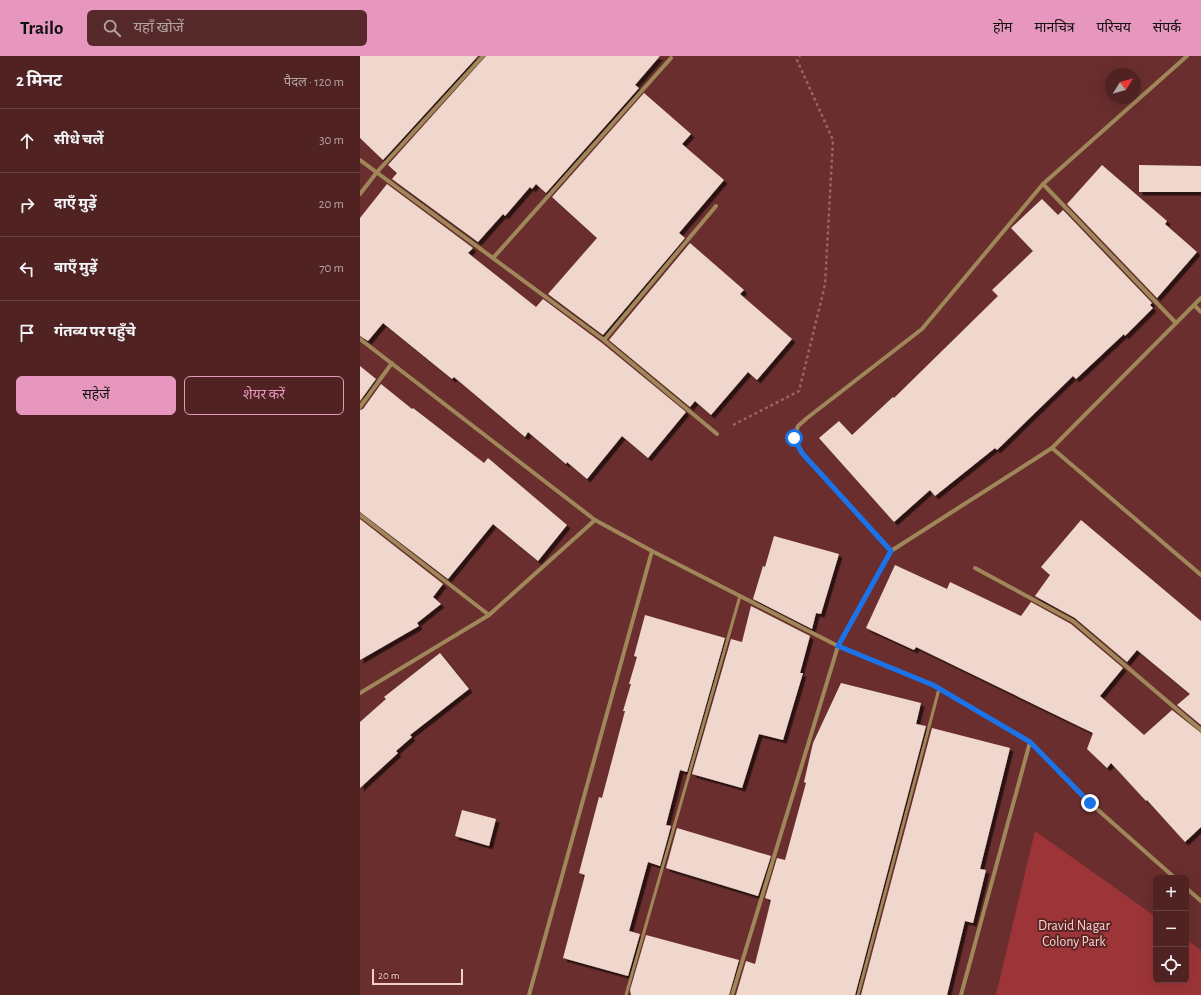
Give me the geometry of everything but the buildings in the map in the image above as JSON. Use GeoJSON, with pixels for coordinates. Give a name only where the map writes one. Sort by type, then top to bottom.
{"type":"FeatureCollection","features":[{"type":"Feature","properties":{"kind":"street"},"geometry":{"type":"LineString","coordinates":[[360,194],[377,172],[483,56]]}},
{"type":"Feature","properties":{"kind":"street"},"geometry":{"type":"LineString","coordinates":[[891,551],[802,453],[794,438],[798,426],[922,329],[1043,184],[1187,56]]}},
{"type":"Feature","properties":{"kind":"street"},"geometry":{"type":"LineString","coordinates":[[493,258],[672,58]]}},
{"type":"Feature","properties":{"kind":"street"},"geometry":{"type":"LineString","coordinates":[[360,160],[604,340],[717,434]]}},
{"type":"Feature","properties":{"kind":"street"},"geometry":{"type":"LineString","coordinates":[[1043,184],[1176,323]]}},
{"type":"Feature","properties":{"kind":"street"},"geometry":{"type":"LineString","coordinates":[[604,340],[716,206]]}},
{"type":"Feature","properties":{"kind":"street"},"geometry":{"type":"LineString","coordinates":[[732,995],[838,646],[891,551],[1052,448],[1201,298]]}},
{"type":"Feature","properties":{"kind":"street"},"geometry":{"type":"LineString","coordinates":[[1194,305],[1201,312]]}},
{"type":"Feature","properties":{"kind":"street"},"geometry":{"type":"LineString","coordinates":[[360,339],[595,520],[652,551],[838,646],[939,689],[1030,742],[1090,803],[1172,875]]}},
{"type":"Feature","properties":{"kind":"street"},"geometry":{"type":"LineString","coordinates":[[360,407],[392,363]]}},
{"type":"Feature","properties":{"kind":"street"},"geometry":{"type":"LineString","coordinates":[[1052,448],[1201,575]]}},
{"type":"Feature","properties":{"kind":"street"},"geometry":{"type":"LineString","coordinates":[[360,515],[489,615]]}},
{"type":"Feature","properties":{"kind":"street"},"geometry":{"type":"LineString","coordinates":[[360,693],[489,615],[595,520]]}},
{"type":"Feature","properties":{"kind":"street"},"geometry":{"type":"LineString","coordinates":[[528,995],[652,551]]}},
{"type":"Feature","properties":{"kind":"street"},"geometry":{"type":"LineString","coordinates":[[975,568],[1073,621],[1201,730]]}},
{"type":"Feature","properties":{"kind":"street"},"geometry":{"type":"LineString","coordinates":[[961,995],[1030,742]]}},
{"type":"Feature","properties":{"kind":"street"},"geometry":{"type":"LineString","coordinates":[[1189,891],[1201,901]]}},
{"type":"Feature","properties":{"kind":"lane"},"geometry":{"type":"LineString","coordinates":[[626,995],[740,596]]}},
{"type":"Feature","properties":{"kind":"lane"},"geometry":{"type":"LineString","coordinates":[[858,995],[939,689]]}},
{"type":"Feature","properties":{"kind":"path"},"geometry":{"type":"LineString","coordinates":[[717,434],[799,391],[825,286],[833,140],[797,60],[800,56]]}},
{"type":"Feature","properties":{"kind":"green space","name":"Dravid Nagar Colony Park"},"geometry":{"type":"Polygon","coordinates":[[[1035,831],[1153,915],[1153,983],[1189,983],[1189,941],[1201,950],[1201,995],[996,995],[1035,831]]]}},
{"type":"Feature","properties":{"kind":"route"},"geometry":{"type":"LineString","coordinates":[[794,438],[802,453],[891,551],[838,646],[933,685],[1030,742],[1090,803]]}}]}
